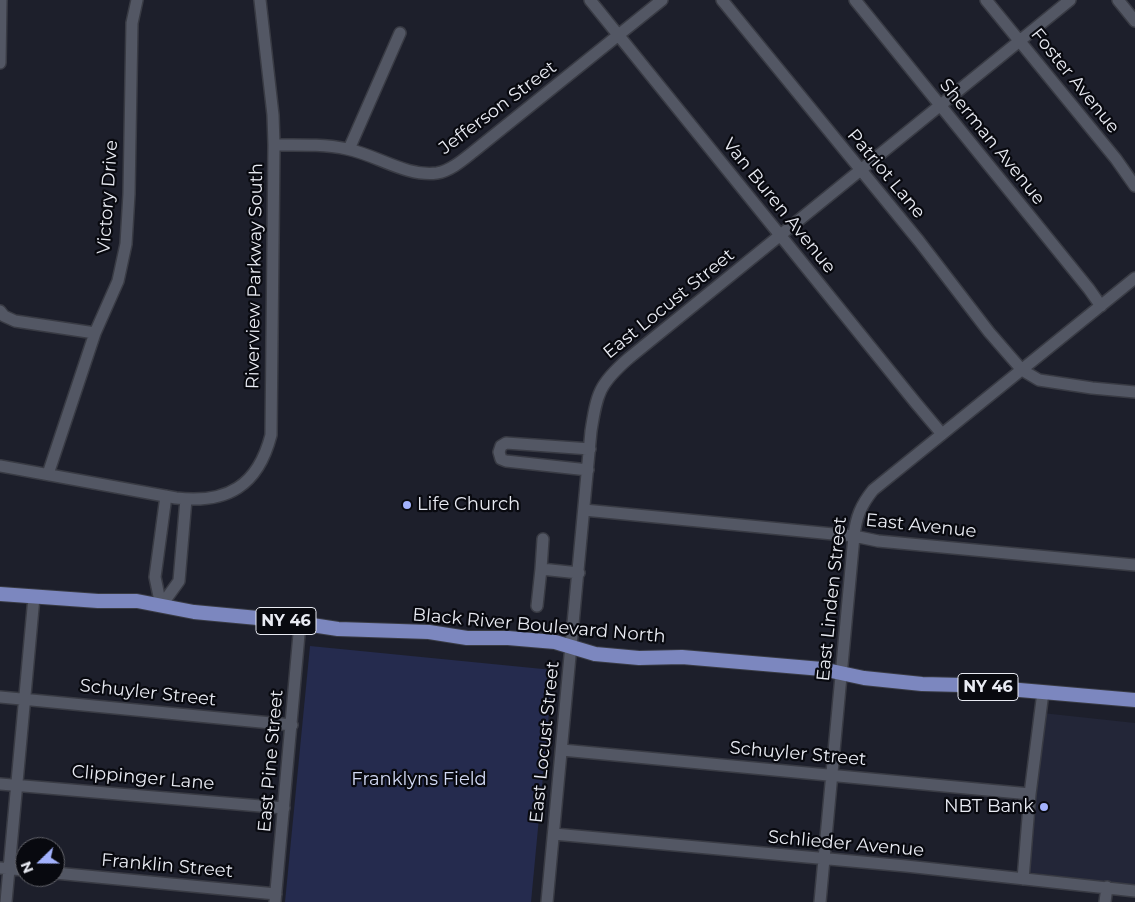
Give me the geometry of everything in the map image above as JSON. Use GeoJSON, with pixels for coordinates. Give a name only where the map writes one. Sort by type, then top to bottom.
{"type":"FeatureCollection","features":[{"type":"Feature","properties":{"kind":"main road","name":"Black River Boulevard North"},"geometry":{"type":"LineString","coordinates":[[0,594],[98,601],[137,601],[194,612],[279,620],[338,629],[429,632],[467,638],[508,638],[555,642],[595,654],[639,658],[682,657],[841,672],[864,678],[922,684],[962,685],[1135,700]]}},
{"type":"Feature","properties":{"kind":"street"},"geometry":{"type":"LineString","coordinates":[[0,63],[1,0]]}},
{"type":"Feature","properties":{"kind":"street","name":"Victory Drive"},"geometry":{"type":"LineString","coordinates":[[48,474],[95,333],[118,281],[126,244],[129,194],[132,23],[137,0]]}},
{"type":"Feature","properties":{"kind":"street","name":"Riverview Parkway South"},"geometry":{"type":"LineString","coordinates":[[0,466],[186,500],[202,500],[220,496],[239,488],[252,476],[264,457],[271,435],[274,145],[273,115],[260,0]]}},
{"type":"Feature","properties":{"kind":"street","name":"Van Buren Avenue"},"geometry":{"type":"LineString","coordinates":[[590,0],[942,434]]}},
{"type":"Feature","properties":{"kind":"street","name":"Jefferson Street"},"geometry":{"type":"LineString","coordinates":[[274,145],[319,145],[349,149],[412,171],[437,173],[453,167],[473,152],[662,0]]}},
{"type":"Feature","properties":{"kind":"street","name":"Patriot Lane"},"geometry":{"type":"LineString","coordinates":[[722,0],[859,170],[919,241],[989,332],[1022,370]]}},
{"type":"Feature","properties":{"kind":"street","name":"Sherman Avenue"},"geometry":{"type":"LineString","coordinates":[[855,0],[1101,306]]}},
{"type":"Feature","properties":{"kind":"street","name":"Foster Avenue"},"geometry":{"type":"LineString","coordinates":[[986,0],[1116,159],[1135,186]]}},
{"type":"Feature","properties":{"kind":"street","name":"East Locust Street"},"geometry":{"type":"LineString","coordinates":[[548,902],[584,510],[598,392],[612,372],[1070,0]]}},
{"type":"Feature","properties":{"kind":"street"},"geometry":{"type":"LineString","coordinates":[[1118,0],[1135,21]]}},
{"type":"Feature","properties":{"kind":"street"},"geometry":{"type":"LineString","coordinates":[[349,149],[400,33]]}},
{"type":"Feature","properties":{"kind":"street","name":"East Linden Street"},"geometry":{"type":"LineString","coordinates":[[820,902],[854,536],[856,520],[862,504],[873,490],[1135,278]]}},
{"type":"Feature","properties":{"kind":"street"},"geometry":{"type":"LineString","coordinates":[[0,311],[4,316],[15,321],[95,333]]}},
{"type":"Feature","properties":{"kind":"street"},"geometry":{"type":"LineString","coordinates":[[1022,370],[1039,380],[1135,392]]}},
{"type":"Feature","properties":{"kind":"street"},"geometry":{"type":"LineString","coordinates":[[588,470],[506,461],[501,459],[499,452],[501,446],[506,443],[590,449]]}},
{"type":"Feature","properties":{"kind":"street"},"geometry":{"type":"LineString","coordinates":[[161,606],[156,577],[166,496]]}},
{"type":"Feature","properties":{"kind":"street"},"geometry":{"type":"LineString","coordinates":[[161,606],[179,581],[186,500]]}},
{"type":"Feature","properties":{"kind":"street","name":"East Avenue"},"geometry":{"type":"LineString","coordinates":[[584,510],[854,536],[878,541],[1135,565]]}},
{"type":"Feature","properties":{"kind":"street"},"geometry":{"type":"LineString","coordinates":[[537,606],[544,539]]}},
{"type":"Feature","properties":{"kind":"street"},"geometry":{"type":"LineString","coordinates":[[541,570],[579,573]]}},
{"type":"Feature","properties":{"kind":"street"},"geometry":{"type":"LineString","coordinates":[[6,902],[4,868],[17,785],[34,597]]}},
{"type":"Feature","properties":{"kind":"street","name":"East Pine Street"},"geometry":{"type":"LineString","coordinates":[[276,898],[300,623]]}},
{"type":"Feature","properties":{"kind":"street"},"geometry":{"type":"LineString","coordinates":[[1023,879],[1030,794],[1043,692]]}},
{"type":"Feature","properties":{"kind":"street","name":"Schuyler Street"},"geometry":{"type":"LineString","coordinates":[[0,697],[292,725]]}},
{"type":"Feature","properties":{"kind":"street","name":"Schuyler Street"},"geometry":{"type":"LineString","coordinates":[[562,750],[1030,794]]}},
{"type":"Feature","properties":{"kind":"street","name":"Clippinger Lane"},"geometry":{"type":"LineString","coordinates":[[0,784],[284,808]]}},
{"type":"Feature","properties":{"kind":"street","name":"Schlieder Avenue"},"geometry":{"type":"LineString","coordinates":[[554,834],[906,866],[1135,890]]}},
{"type":"Feature","properties":{"kind":"street","name":"Franklin Street"},"geometry":{"type":"LineString","coordinates":[[65,874],[276,898]]}},
{"type":"Feature","properties":{"kind":"street"},"geometry":{"type":"LineString","coordinates":[[1105,902],[1107,887]]}},
{"type":"Feature","properties":{"kind":"shaded area"},"geometry":{"type":"Polygon","coordinates":[[[1033,712],[1135,723],[1135,886],[1019,871],[1033,712]]]}},
{"type":"Feature","properties":{"kind":"green space","name":"Franklyns Field"},"geometry":{"type":"Polygon","coordinates":[[[310,646],[553,670],[531,902],[285,902],[310,646]]]}},
{"type":"Feature","properties":{"kind":"place","name":"Life Church"},"geometry":{"type":"Point","coordinates":[407,505]}},
{"type":"Feature","properties":{"kind":"place","name":"NBT Bank"},"geometry":{"type":"Point","coordinates":[1044,807]}}]}
